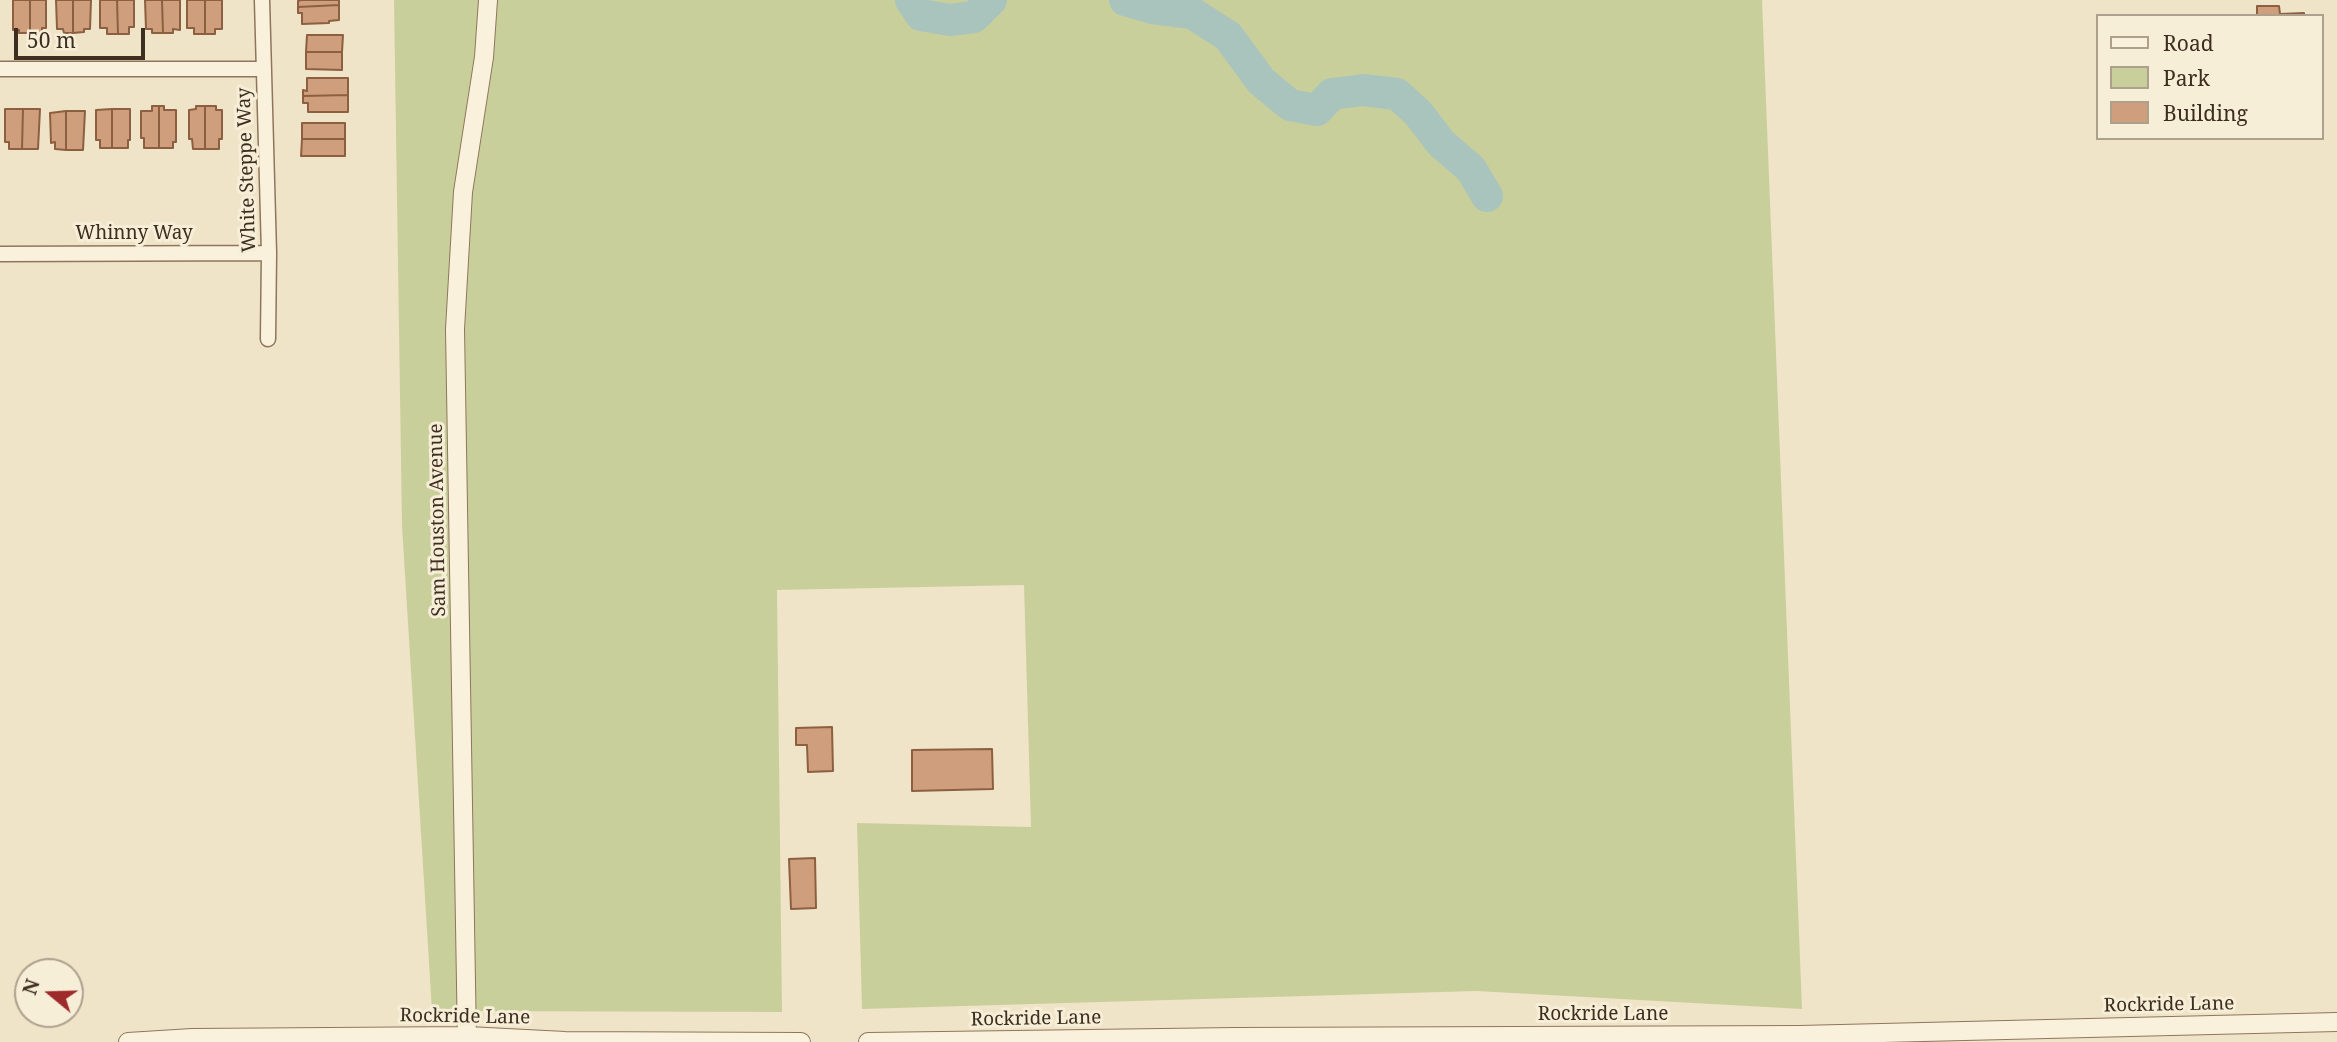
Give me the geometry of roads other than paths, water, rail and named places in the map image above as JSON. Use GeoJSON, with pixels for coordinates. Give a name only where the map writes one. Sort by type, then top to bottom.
{"type":"FeatureCollection","features":[{"type":"Feature","properties":{"kind":"street","name":"White Steppe Way"},"geometry":{"type":"LineString","coordinates":[[262,0],[269,253],[268,339]]}},
{"type":"Feature","properties":{"kind":"street","name":"Sam Houston Avenue"},"geometry":{"type":"LineString","coordinates":[[467,1039],[455,329],[463,192],[484,57],[488,0]]}},
{"type":"Feature","properties":{"kind":"street"},"geometry":{"type":"LineString","coordinates":[[0,69],[264,69]]}},
{"type":"Feature","properties":{"kind":"street","name":"Whinny Way"},"geometry":{"type":"LineString","coordinates":[[0,254],[269,253]]}},
{"type":"Feature","properties":{"kind":"street","name":"Rockride Lane"},"geometry":{"type":"LineString","coordinates":[[869,1042],[1235,1037],[1799,1038],[2337,1022]]}},
{"type":"Feature","properties":{"kind":"street","name":"Rockride Lane"},"geometry":{"type":"LineString","coordinates":[[128,1042],[192,1038],[801,1042]]}},
{"type":"Feature","properties":{"kind":"waterway"},"geometry":{"type":"LineString","coordinates":[[911,0],[921,15],[950,20],[974,17],[991,0]]}},
{"type":"Feature","properties":{"kind":"waterway"},"geometry":{"type":"LineString","coordinates":[[1125,0],[1152,8],[1192,13],[1228,36],[1261,81],[1290,105],[1317,110],[1332,94],[1363,90],[1397,94],[1418,113],[1441,143],[1471,169],[1487,196]]}}]}
